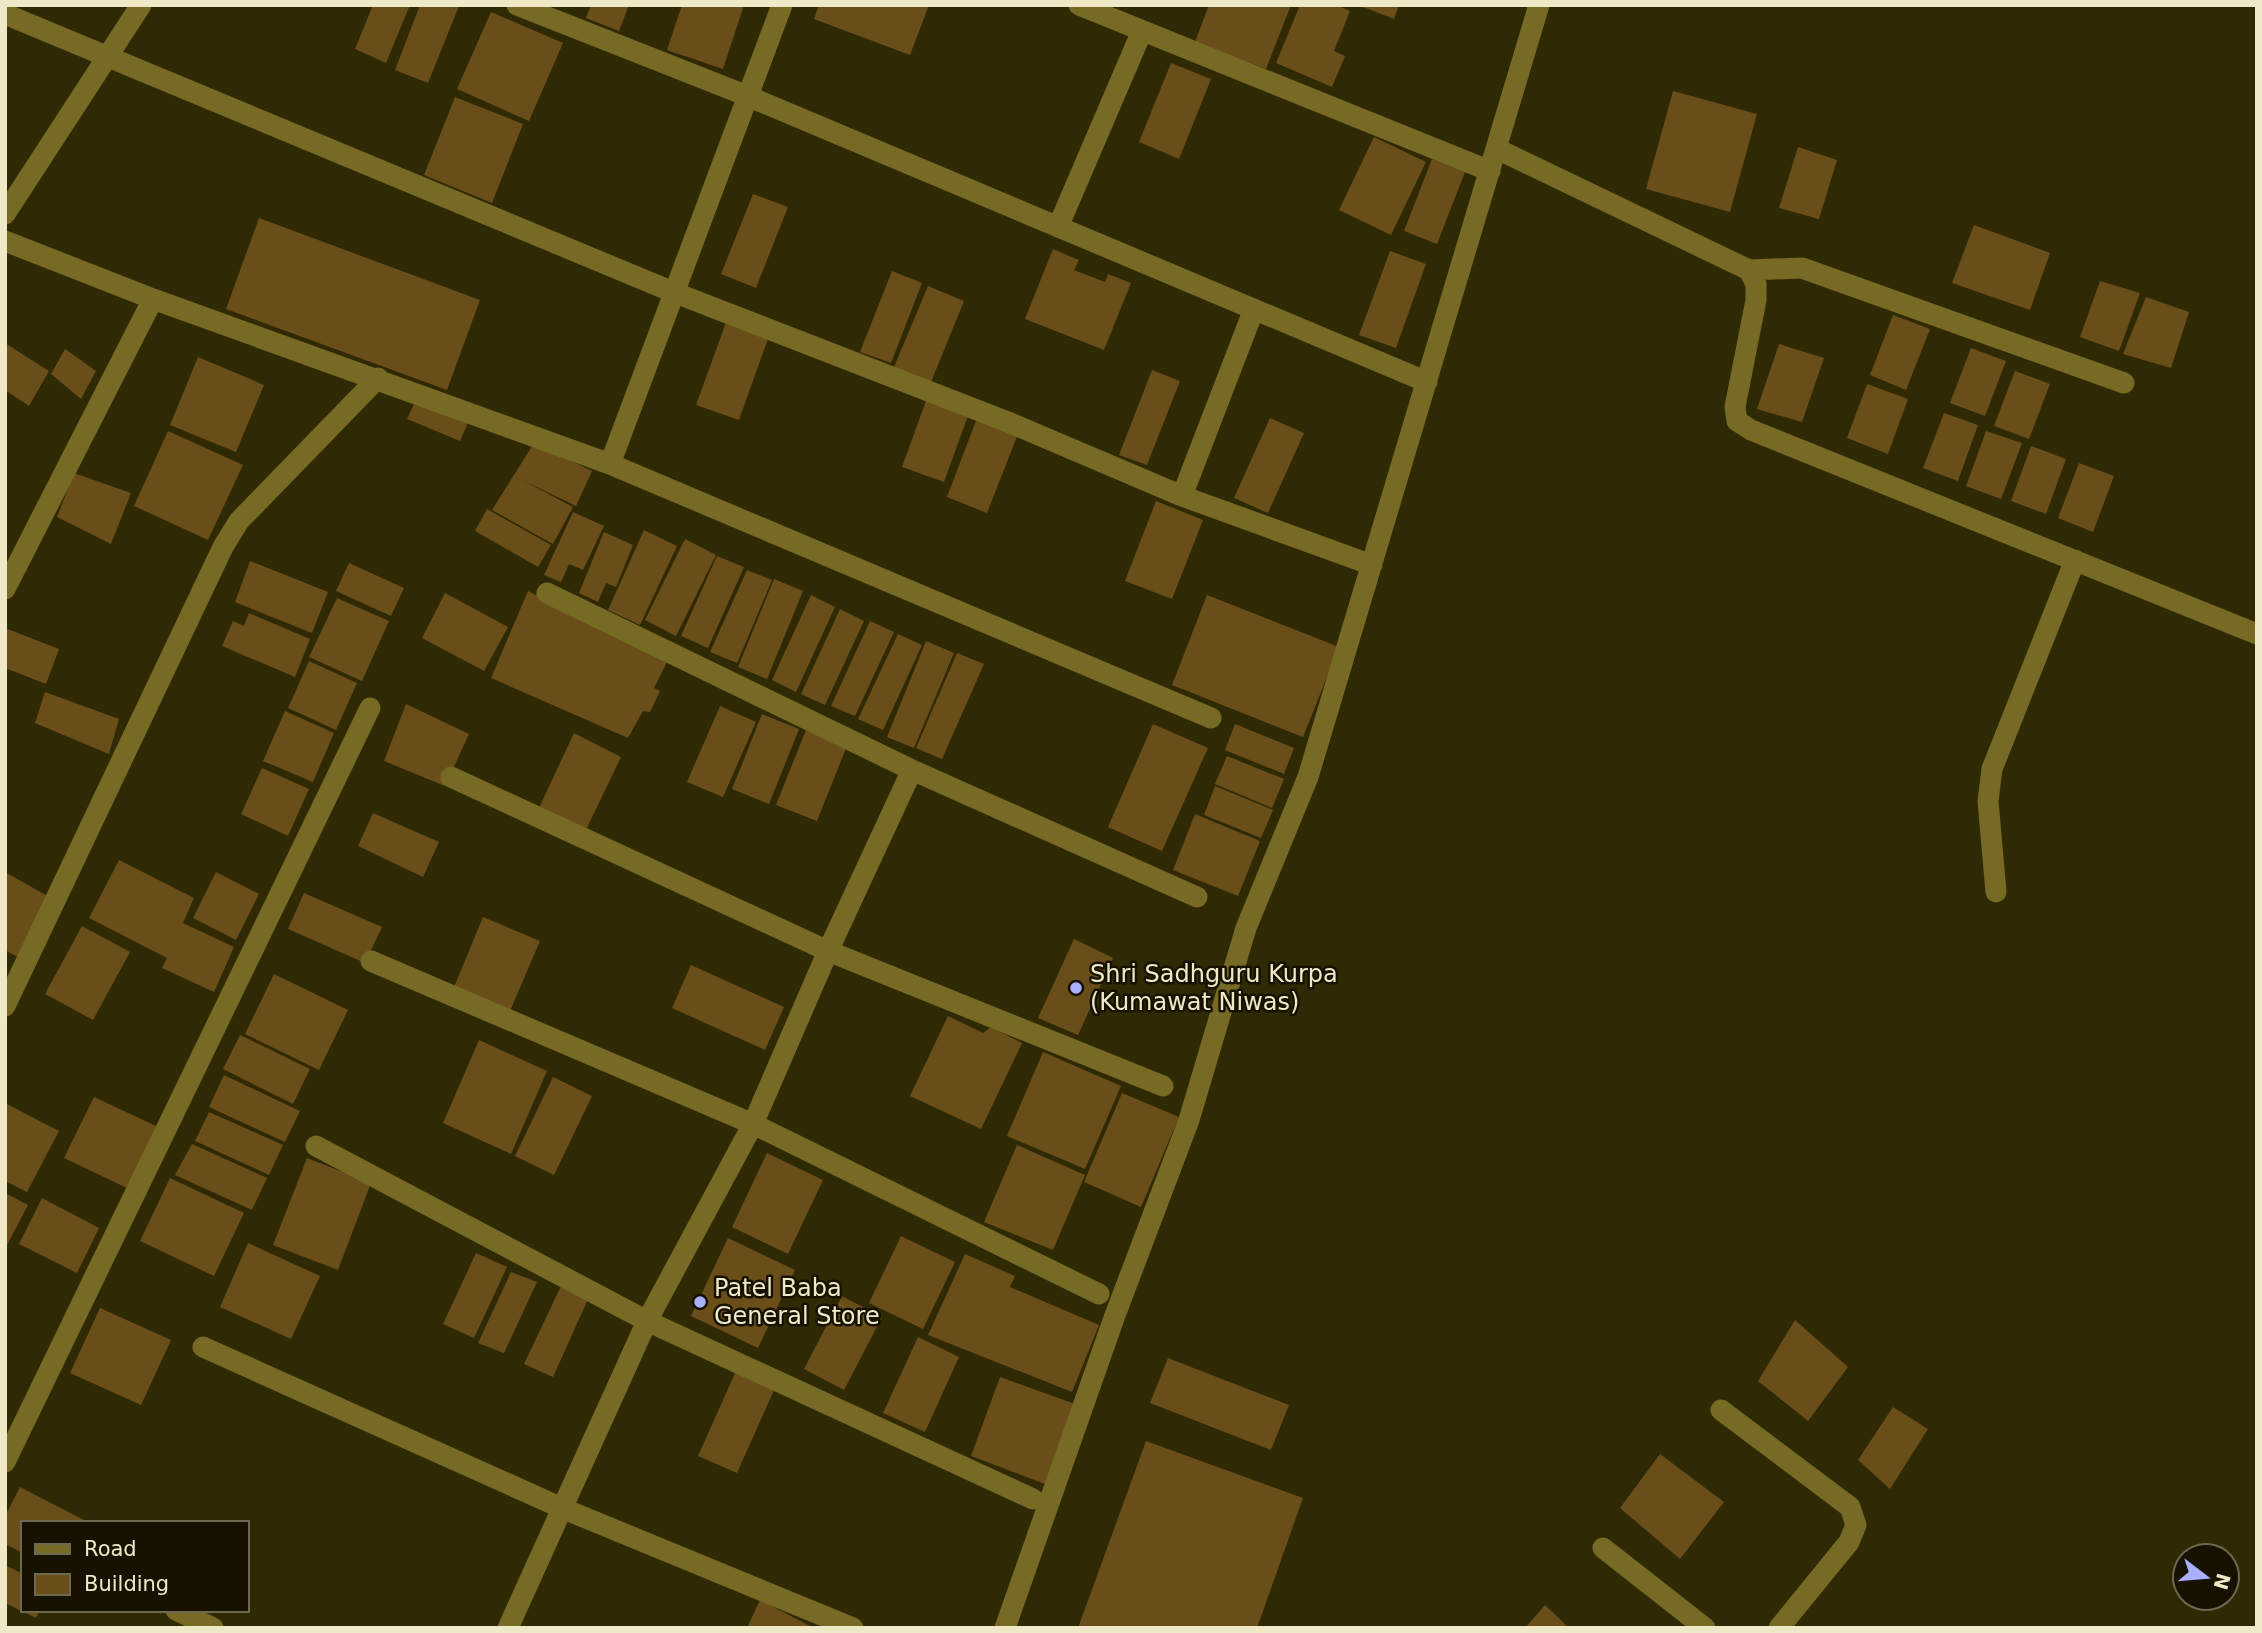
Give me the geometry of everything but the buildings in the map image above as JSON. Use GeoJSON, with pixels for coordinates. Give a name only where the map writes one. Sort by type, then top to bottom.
{"type":"FeatureCollection","features":[{"type":"Feature","properties":{"kind":"street"},"geometry":{"type":"LineString","coordinates":[[5,214],[141,5]]}},
{"type":"Feature","properties":{"kind":"street"},"geometry":{"type":"LineString","coordinates":[[517,5],[745,96],[1427,382]]}},
{"type":"Feature","properties":{"kind":"street"},"geometry":{"type":"LineString","coordinates":[[610,464],[745,96],[782,5]]}},
{"type":"Feature","properties":{"kind":"street"},"geometry":{"type":"LineString","coordinates":[[1079,5],[1490,171]]}},
{"type":"Feature","properties":{"kind":"street"},"geometry":{"type":"LineString","coordinates":[[1005,1628],[1109,1331],[1189,1120],[1246,929],[1308,777],[1539,5]]}},
{"type":"Feature","properties":{"kind":"street"},"geometry":{"type":"LineString","coordinates":[[5,14],[673,292],[1008,422],[1182,496],[1372,565]]}},
{"type":"Feature","properties":{"kind":"street"},"geometry":{"type":"LineString","coordinates":[[1058,227],[1142,31]]}},
{"type":"Feature","properties":{"kind":"street"},"geometry":{"type":"LineString","coordinates":[[1497,149],[1748,270],[1802,268],[2124,383]]}},
{"type":"Feature","properties":{"kind":"street"},"geometry":{"type":"LineString","coordinates":[[5,241],[153,299],[379,378],[610,464],[1211,718]]}},
{"type":"Feature","properties":{"kind":"street"},"geometry":{"type":"LineString","coordinates":[[1748,270],[1756,284],[1756,300],[1735,407],[1737,421],[1751,430],[2257,634]]}},
{"type":"Feature","properties":{"kind":"street"},"geometry":{"type":"LineString","coordinates":[[5,589],[153,299]]}},
{"type":"Feature","properties":{"kind":"street"},"geometry":{"type":"LineString","coordinates":[[1182,496],[1254,309]]}},
{"type":"Feature","properties":{"kind":"street"},"geometry":{"type":"LineString","coordinates":[[5,1006],[223,547],[239,521],[379,378]]}},
{"type":"Feature","properties":{"kind":"street"},"geometry":{"type":"LineString","coordinates":[[1996,892],[1988,801],[1992,769],[2075,561]]}},
{"type":"Feature","properties":{"kind":"street"},"geometry":{"type":"LineString","coordinates":[[547,593],[912,769],[1197,897]]}},
{"type":"Feature","properties":{"kind":"street"},"geometry":{"type":"LineString","coordinates":[[5,1462],[370,708]]}},
{"type":"Feature","properties":{"kind":"street"},"geometry":{"type":"LineString","coordinates":[[508,1628],[647,1321],[753,1124],[828,951],[912,769]]}},
{"type":"Feature","properties":{"kind":"street"},"geometry":{"type":"LineString","coordinates":[[451,776],[828,951],[1163,1086]]}},
{"type":"Feature","properties":{"kind":"street"},"geometry":{"type":"LineString","coordinates":[[371,961],[753,1124],[1099,1294]]}},
{"type":"Feature","properties":{"kind":"street"},"geometry":{"type":"LineString","coordinates":[[316,1146],[647,1321],[1033,1499]]}},
{"type":"Feature","properties":{"kind":"street"},"geometry":{"type":"LineString","coordinates":[[204,1346],[564,1509],[853,1628]]}},
{"type":"Feature","properties":{"kind":"street"},"geometry":{"type":"LineString","coordinates":[[1721,1410],[1850,1507],[1856,1525],[1849,1542],[1779,1628]]}},
{"type":"Feature","properties":{"kind":"street"},"geometry":{"type":"LineString","coordinates":[[1603,1548],[1705,1628]]}},
{"type":"Feature","properties":{"kind":"street"},"geometry":{"type":"LineString","coordinates":[[180,1612],[213,1628]]}},
{"type":"Feature","properties":{"kind":"place","name":"Shri Sadhguru Kurpa (Kumawat Niwas)"},"geometry":{"type":"Point","coordinates":[1076,988]}},
{"type":"Feature","properties":{"kind":"place","name":"Patel Baba General Store"},"geometry":{"type":"Point","coordinates":[700,1302]}}]}
